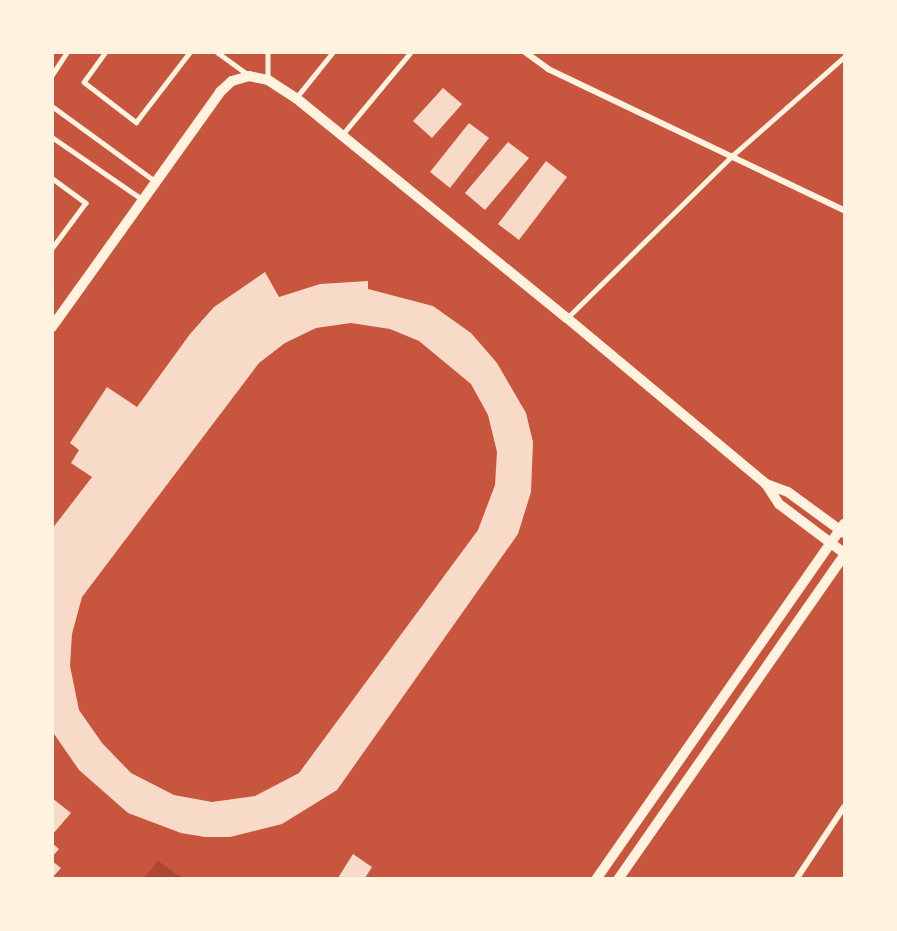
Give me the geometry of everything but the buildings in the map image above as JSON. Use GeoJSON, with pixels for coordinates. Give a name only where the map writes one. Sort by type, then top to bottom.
{"type":"FeatureCollection","features":[{"type":"Feature","properties":{"kind":"street"},"geometry":{"type":"LineString","coordinates":[[525,52],[548,69],[733,155],[844,210]]}},
{"type":"Feature","properties":{"kind":"street"},"geometry":{"type":"LineString","coordinates":[[52,327],[220,92],[232,81],[249,76],[268,80],[296,98],[567,318],[766,484],[779,504],[844,554],[619,879]]}},
{"type":"Feature","properties":{"kind":"street"},"geometry":{"type":"LineString","coordinates":[[597,879],[843,529],[788,492],[766,484]]}},
{"type":"Feature","properties":{"kind":"street"},"geometry":{"type":"LineString","coordinates":[[797,879],[844,807]]}},
{"type":"Feature","properties":{"kind":"lane"},"geometry":{"type":"LineString","coordinates":[[52,75],[67,52]]}},
{"type":"Feature","properties":{"kind":"lane"},"geometry":{"type":"LineString","coordinates":[[106,52],[84,82],[136,122],[190,52]]}},
{"type":"Feature","properties":{"kind":"lane"},"geometry":{"type":"LineString","coordinates":[[217,52],[249,76]]}},
{"type":"Feature","properties":{"kind":"lane"},"geometry":{"type":"LineString","coordinates":[[268,52],[268,80]]}},
{"type":"Feature","properties":{"kind":"lane"},"geometry":{"type":"LineString","coordinates":[[296,98],[333,52]]}},
{"type":"Feature","properties":{"kind":"lane"},"geometry":{"type":"LineString","coordinates":[[342,135],[411,52]]}},
{"type":"Feature","properties":{"kind":"lane"},"geometry":{"type":"LineString","coordinates":[[567,318],[733,155],[844,57]]}},
{"type":"Feature","properties":{"kind":"lane"},"geometry":{"type":"LineString","coordinates":[[52,106],[157,183]]}},
{"type":"Feature","properties":{"kind":"lane"},"geometry":{"type":"LineString","coordinates":[[52,137],[144,200]]}},
{"type":"Feature","properties":{"kind":"lane"},"geometry":{"type":"LineString","coordinates":[[52,178],[86,203],[52,249]]}},
{"type":"Feature","properties":{"kind":"shaded area"},"geometry":{"type":"Polygon","coordinates":[[[158,861],[182,878],[144,878],[158,861]]]}}]}
